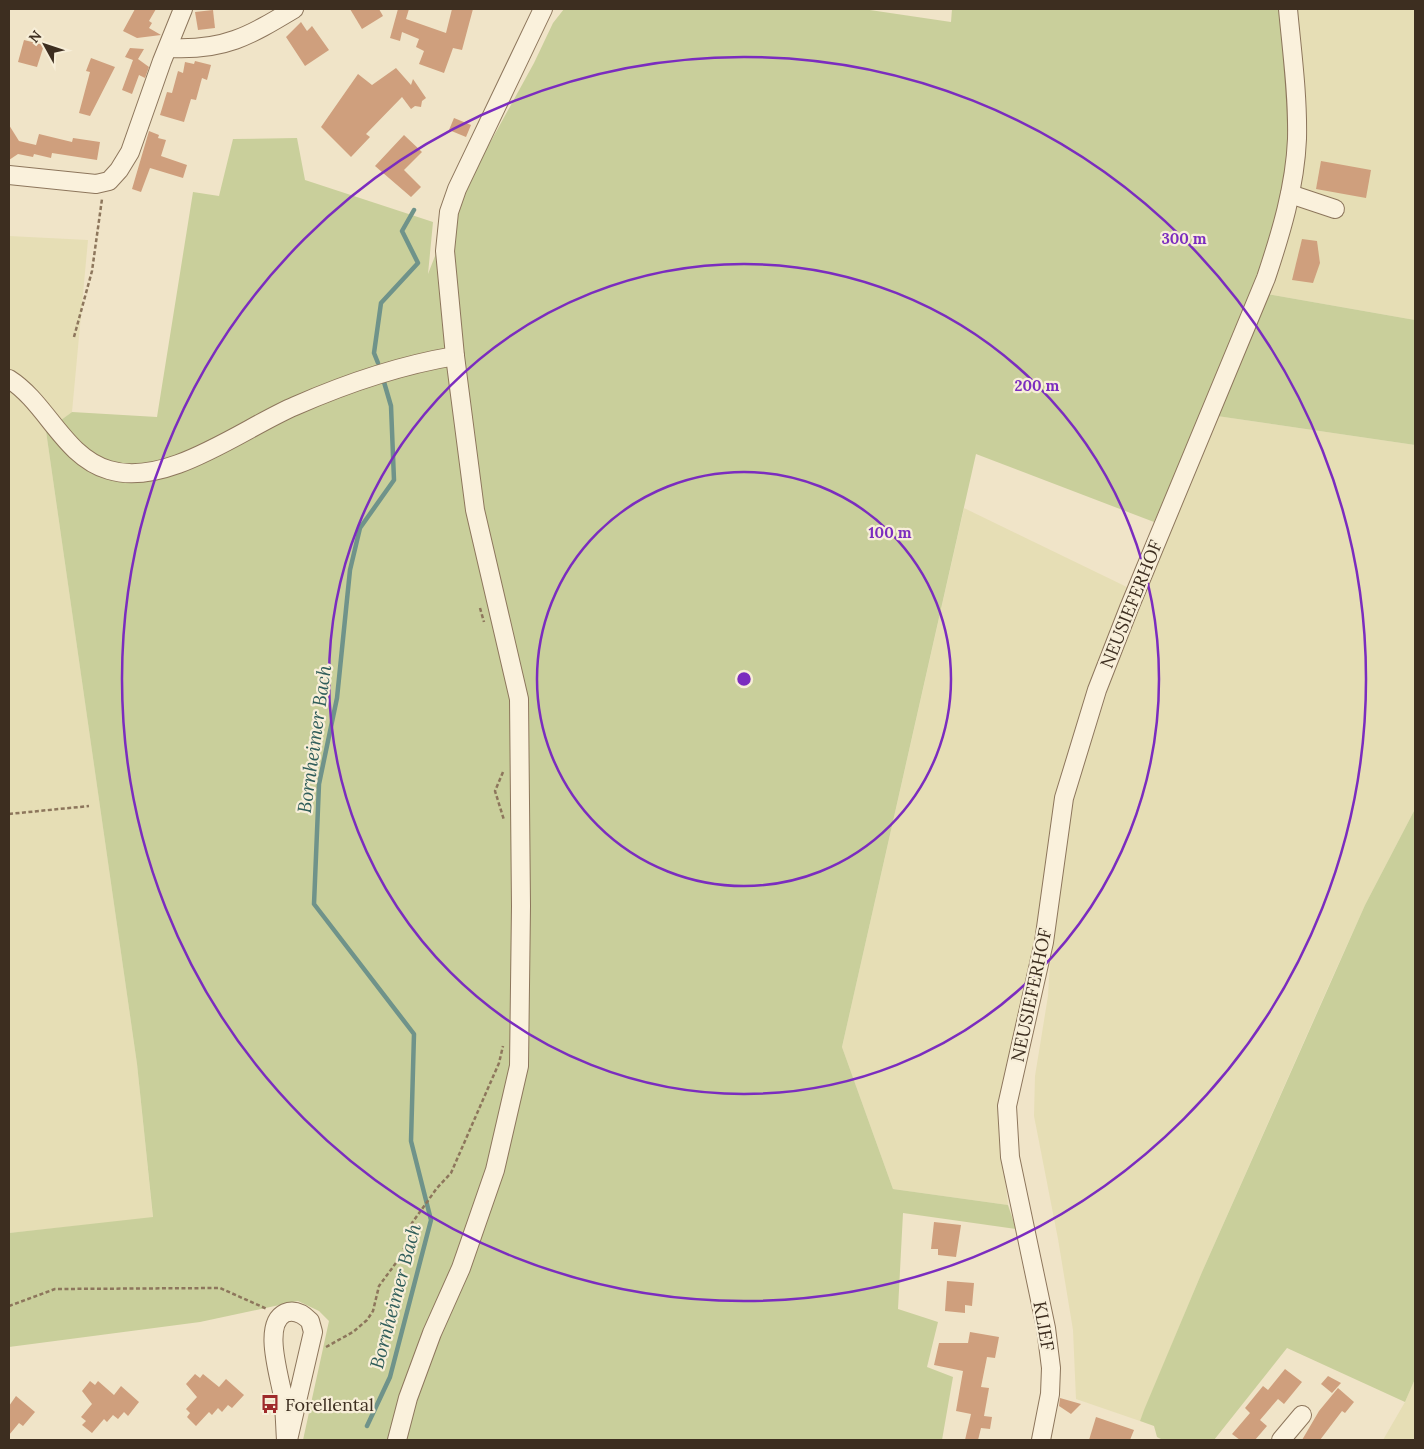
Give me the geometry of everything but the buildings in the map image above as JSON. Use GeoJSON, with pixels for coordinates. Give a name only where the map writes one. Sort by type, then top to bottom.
{"type":"FeatureCollection","features":[{"type":"Feature","properties":{"kind":"street"},"geometry":{"type":"LineString","coordinates":[[9,175],[96,184],[109,181],[119,170],[130,152],[162,61],[184,9]]}},
{"type":"Feature","properties":{"kind":"street"},"geometry":{"type":"LineString","coordinates":[[169,48],[196,49],[231,42],[248,36],[294,9]]}},
{"type":"Feature","properties":{"kind":"street"},"geometry":{"type":"LineString","coordinates":[[396,1440],[408,1398],[432,1333],[461,1268],[495,1170],[519,1066],[521,906],[519,699],[475,510],[455,356],[445,251],[449,212],[472,154],[543,9]]}},
{"type":"Feature","properties":{"kind":"street","name":"NEUSIEFERHOF"},"geometry":{"type":"LineString","coordinates":[[1020,1212],[1010,1157],[1007,1106],[1044,942],[1057,838],[1074,760],[1097,690],[1128,608],[1266,278],[1281,234],[1290,194],[1297,139],[1288,9]]}},
{"type":"Feature","properties":{"kind":"street"},"geometry":{"type":"LineString","coordinates":[[1290,194],[1335,209]]}},
{"type":"Feature","properties":{"kind":"street"},"geometry":{"type":"LineString","coordinates":[[9,379],[27,392],[69,443],[87,458],[108,470],[130,473],[155,471],[189,459],[295,406],[354,383],[455,356]]}},
{"type":"Feature","properties":{"kind":"street","name":"KLIEF"},"geometry":{"type":"LineString","coordinates":[[1020,1212],[1046,1328],[1051,1368],[1050,1394],[1041,1440]]}},
{"type":"Feature","properties":{"kind":"street"},"geometry":{"type":"LineString","coordinates":[[294,1311],[310,1320],[313,1332],[309,1356],[287,1440],[284,1400],[274,1344],[274,1328],[276,1321],[282,1315],[294,1311]]}},
{"type":"Feature","properties":{"kind":"street"},"geometry":{"type":"LineString","coordinates":[[1280,1440],[1302,1414]]}},
{"type":"Feature","properties":{"kind":"path"},"geometry":{"type":"LineString","coordinates":[[74,337],[92,271],[102,198],[109,181]]}},
{"type":"Feature","properties":{"kind":"path"},"geometry":{"type":"LineString","coordinates":[[9,814],[89,806]]}},
{"type":"Feature","properties":{"kind":"path"},"geometry":{"type":"LineString","coordinates":[[309,1356],[353,1332],[367,1320],[373,1311],[380,1286],[401,1256],[412,1223],[418,1212],[451,1173],[499,1063],[503,1045]]}},
{"type":"Feature","properties":{"kind":"path"},"geometry":{"type":"LineString","coordinates":[[9,1306],[55,1289],[220,1288],[282,1315]]}},
{"type":"Feature","properties":{"kind":"shaded area"},"geometry":{"type":"Polygon","coordinates":[[[1295,9],[1415,9],[1415,320],[1267,294],[1305,149],[1295,9]]]}},
{"type":"Feature","properties":{"kind":"shaded area"},"geometry":{"type":"Polygon","coordinates":[[[9,236],[88,240],[72,412],[46,431],[137,1064],[153,1218],[9,1233],[9,236]]]}},
{"type":"Feature","properties":{"kind":"shaded area"},"geometry":{"type":"Polygon","coordinates":[[[1217,416],[1415,445],[1415,809],[1365,905],[1329,985],[1202,1272],[1140,1421],[1076,1399],[1073,1330],[1058,1239],[1034,1116],[1035,1076],[1048,996],[1052,930],[1067,817],[1120,652],[1217,416]]]}},
{"type":"Feature","properties":{"kind":"shaded area"},"geometry":{"type":"Polygon","coordinates":[[[964,508],[1131,589],[1085,705],[1043,913],[1001,1088],[1001,1144],[1008,1205],[893,1189],[842,1047],[964,508]]]}},
{"type":"Feature","properties":{"kind":"shaded area"},"geometry":{"type":"Polygon","coordinates":[[[1415,1379],[1415,1440],[1383,1440],[1405,1402],[1415,1379]]]}},
{"type":"Feature","properties":{"kind":"green space"},"geometry":{"type":"Polygon","coordinates":[[[564,9],[863,9],[951,22],[952,9],[1288,9],[1295,100],[1286,194],[1262,278],[1154,522],[976,454],[842,1047],[893,1189],[1008,1205],[1016,1229],[903,1213],[898,1309],[938,1322],[927,1367],[953,1377],[942,1440],[303,1440],[329,1321],[319,1311],[298,1301],[200,1322],[9,1347],[9,1233],[153,1217],[137,1064],[46,431],[72,412],[157,417],[193,192],[219,196],[233,139],[297,138],[305,180],[433,222],[428,274],[453,210],[534,63],[553,23],[564,9]]]}},
{"type":"Feature","properties":{"kind":"green space"},"geometry":{"type":"Polygon","coordinates":[[[1267,294],[1415,320],[1415,445],[1217,416],[1267,294]]]}},
{"type":"Feature","properties":{"kind":"green space"},"geometry":{"type":"Polygon","coordinates":[[[1415,809],[1415,1379],[1405,1402],[1287,1348],[1214,1440],[1163,1440],[1157,1437],[1154,1426],[1140,1421],[1144,1410],[1202,1272],[1365,905],[1415,809]]]}},
{"type":"Feature","properties":{"kind":"waterway","name":"Bornheimer Bach"},"geometry":{"type":"LineString","coordinates":[[378,363],[374,353],[381,303],[418,263],[402,231],[414,210]]}},
{"type":"Feature","properties":{"kind":"waterway","name":"Bornheimer Bach"},"geometry":{"type":"LineString","coordinates":[[367,1426],[390,1377],[431,1220],[411,1141],[414,1034],[314,904],[319,784],[337,698],[350,570],[360,528],[394,480],[391,406],[384,382]]}},
{"type":"Feature","properties":{"kind":"place","name":"Forellental"},"geometry":{"type":"Point","coordinates":[270,1404]}}]}
